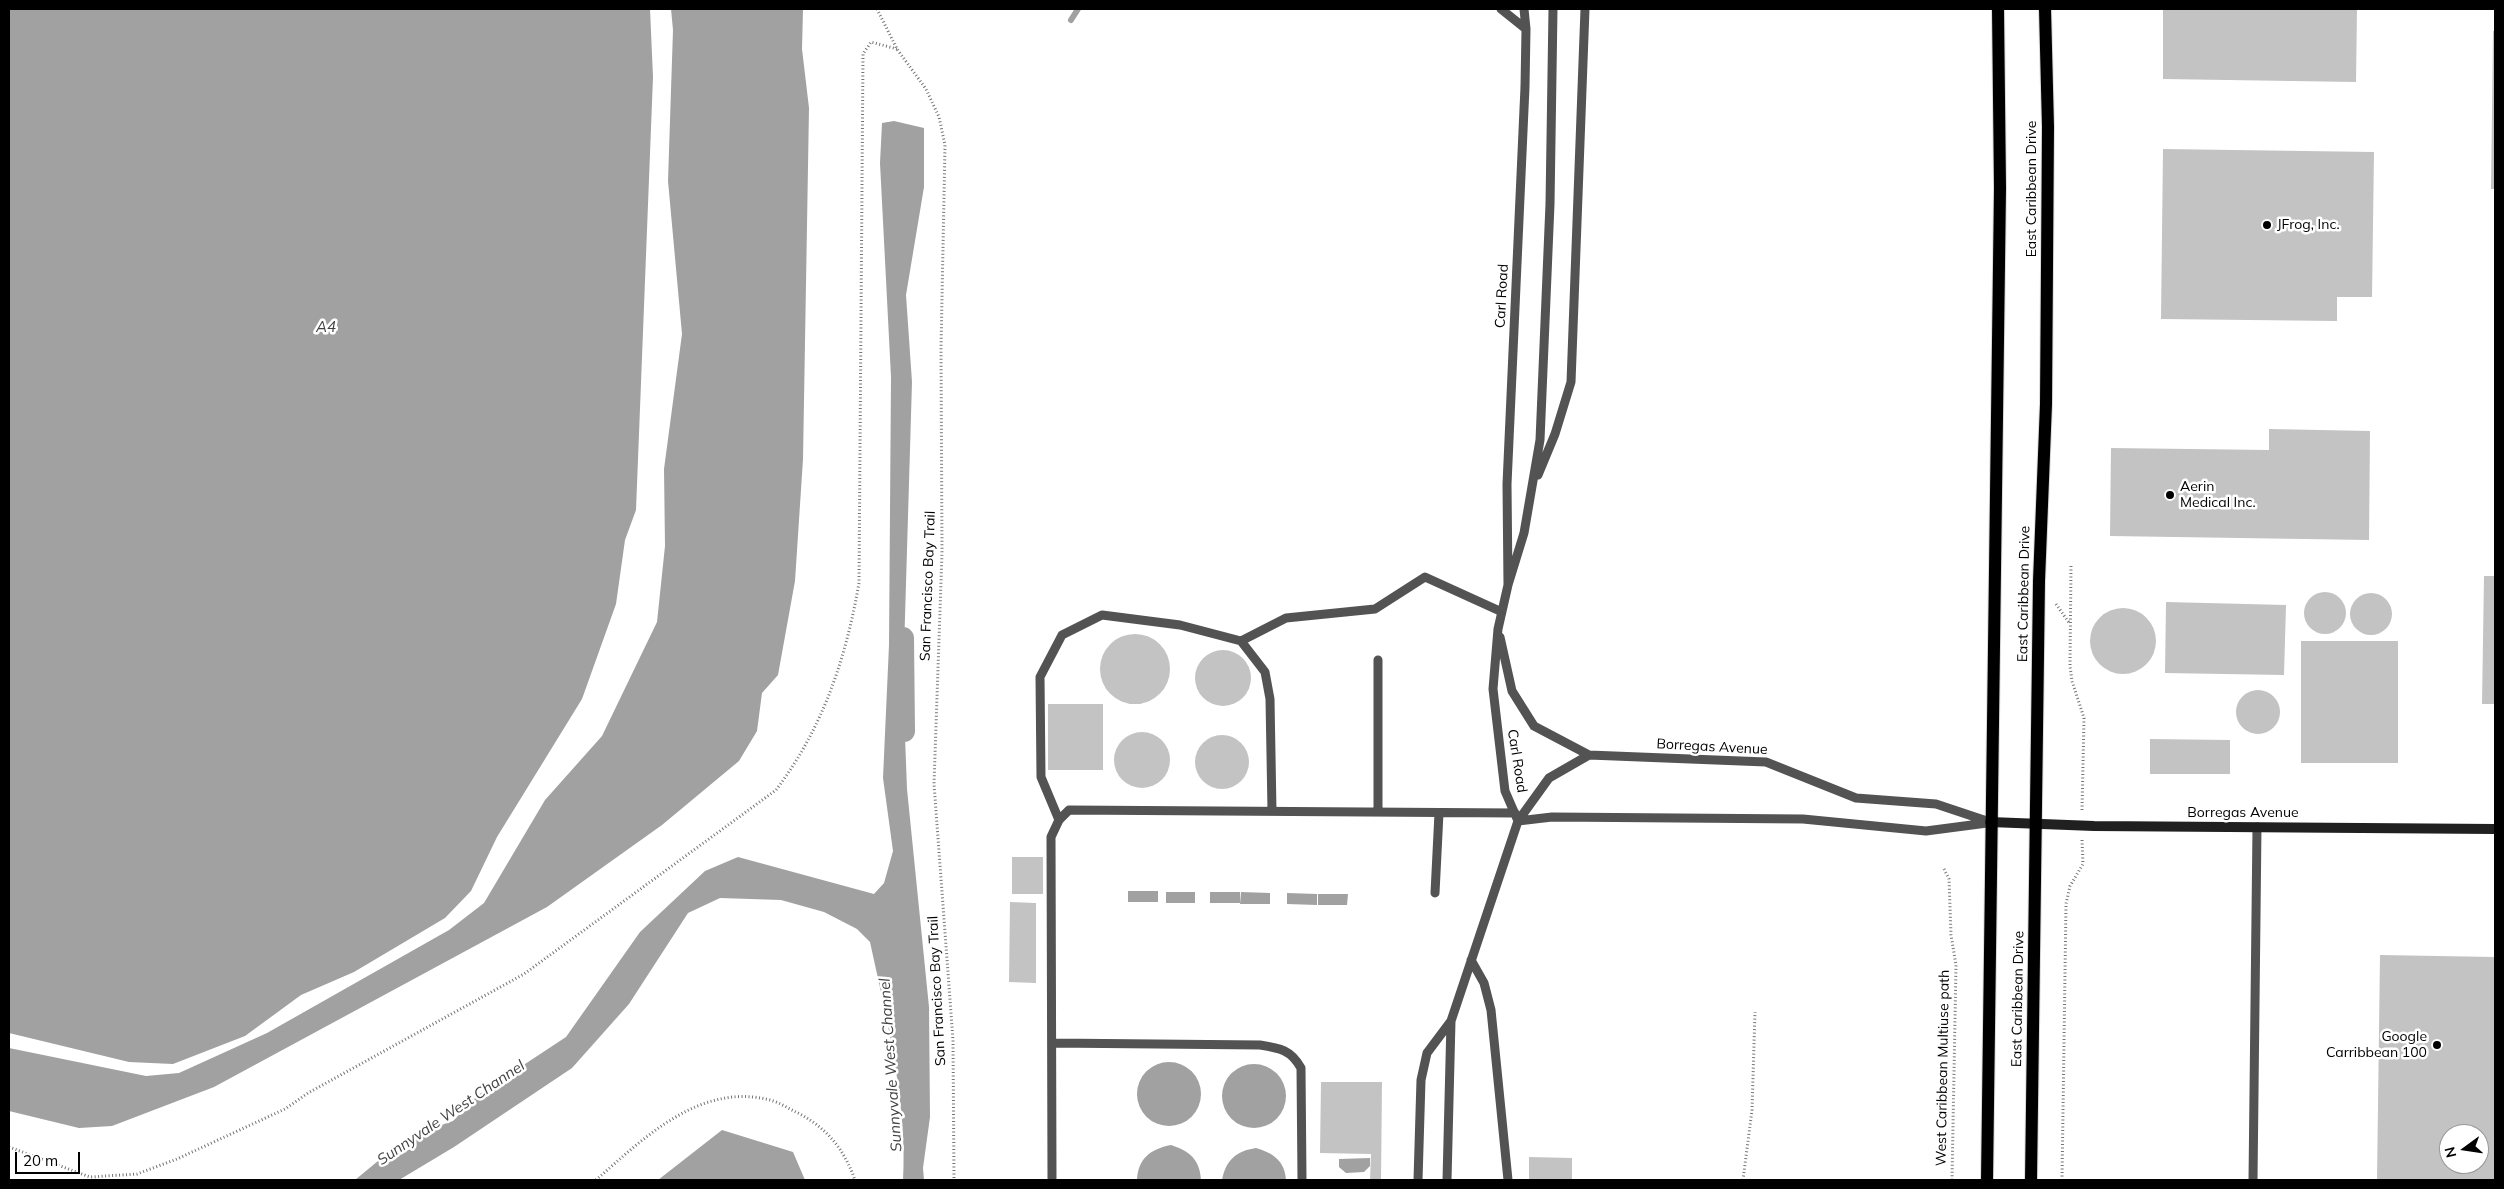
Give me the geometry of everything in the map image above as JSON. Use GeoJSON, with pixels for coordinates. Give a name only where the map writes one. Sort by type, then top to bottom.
{"type":"FeatureCollection","features":[{"type":"Feature","properties":{"kind":"main road","name":"East Caribbean Drive"},"geometry":{"type":"LineString","coordinates":[[1987,1180],[1990,822],[2000,188],[1998,9]]}},
{"type":"Feature","properties":{"kind":"main road","name":"East Caribbean Drive"},"geometry":{"type":"LineString","coordinates":[[2030,1180],[2040,566],[2046,404],[2048,128],[2045,9]]}},
{"type":"Feature","properties":{"kind":"street","name":"Borregas Avenue"},"geometry":{"type":"LineString","coordinates":[[1990,822],[2495,829]]}},
{"type":"Feature","properties":{"kind":"lane"},"geometry":{"type":"LineString","coordinates":[[1501,9],[1526,29]]}},
{"type":"Feature","properties":{"kind":"lane","name":"Carl Road"},"geometry":{"type":"LineString","coordinates":[[1508,585],[1507,484],[1526,29],[1524,9]]}},
{"type":"Feature","properties":{"kind":"lane","name":"Carl Road"},"geometry":{"type":"LineString","coordinates":[[1516,817],[1505,791],[1493,689],[1498,629],[1508,585],[1524,533],[1540,440],[1550,204],[1553,9]]}},
{"type":"Feature","properties":{"kind":"lane","name":"Carl Road"},"geometry":{"type":"LineString","coordinates":[[1532,489],[1555,434],[1571,382],[1585,9]]}},
{"type":"Feature","properties":{"kind":"lane"},"geometry":{"type":"LineString","coordinates":[[1241,640],[1286,618],[1375,610],[1425,577],[1502,612]]}},
{"type":"Feature","properties":{"kind":"lane"},"geometry":{"type":"LineString","coordinates":[[1052,1180],[1051,836],[1059,820],[1041,777],[1040,677],[1062,635],[1102,615],[1180,625],[1241,640],[1265,672],[1267,681],[1270,699],[1272,812]]}},
{"type":"Feature","properties":{"kind":"lane","name":"Borregas Avenue"},"geometry":{"type":"LineString","coordinates":[[1498,629],[1512,691],[1534,726],[1589,755],[1766,762],[1856,798],[1936,804],[1990,822]]}},
{"type":"Feature","properties":{"kind":"lane"},"geometry":{"type":"LineString","coordinates":[[1378,660],[1378,812]]}},
{"type":"Feature","properties":{"kind":"lane"},"geometry":{"type":"LineString","coordinates":[[1446,1180],[1451,1021],[1516,817],[1549,778],[1589,755]]}},
{"type":"Feature","properties":{"kind":"lane","name":"Borregas Avenue"},"geometry":{"type":"LineString","coordinates":[[1059,820],[1069,810],[1378,812],[1516,817],[1803,819],[1926,831],[1990,822]]}},
{"type":"Feature","properties":{"kind":"lane"},"geometry":{"type":"LineString","coordinates":[[1435,894],[1438,813]]}},
{"type":"Feature","properties":{"kind":"lane"},"geometry":{"type":"LineString","coordinates":[[2253,1180],[2257,827]]}},
{"type":"Feature","properties":{"kind":"lane"},"geometry":{"type":"LineString","coordinates":[[1471,960],[1484,983],[1492,1010],[1508,1180]]}},
{"type":"Feature","properties":{"kind":"lane"},"geometry":{"type":"LineString","coordinates":[[1418,1180],[1421,1080],[1427,1052],[1451,1021]]}},
{"type":"Feature","properties":{"kind":"lane"},"geometry":{"type":"LineString","coordinates":[[1052,1042],[1260,1045],[1281,1048],[1294,1056],[1302,1068],[1302,1180]]}},
{"type":"Feature","properties":{"kind":"path","name":"San Francisco Bay Trail"},"geometry":{"type":"LineString","coordinates":[[877,9],[897,49],[926,88],[939,117],[945,145],[941,349],[942,553],[934,784],[953,1040],[954,1180]]}},
{"type":"Feature","properties":{"kind":"path"},"geometry":{"type":"LineString","coordinates":[[9,1148],[90,1176],[138,1174],[177,1159],[285,1109],[308,1093],[524,974],[776,790],[796,764],[826,705],[838,672],[852,622],[859,583],[863,54],[872,42],[897,49]]}},
{"type":"Feature","properties":{"kind":"path"},"geometry":{"type":"LineString","coordinates":[[2071,566],[2070,666],[2072,681],[2084,718],[2082,790]]}},
{"type":"Feature","properties":{"kind":"path"},"geometry":{"type":"LineString","coordinates":[[2062,1180],[2066,904],[2070,886],[2083,864],[2082,854]]}},
{"type":"Feature","properties":{"kind":"path","name":"West Caribbean Multiuse path"},"geometry":{"type":"LineString","coordinates":[[1944,869],[1950,879],[1951,934],[1956,965],[1952,1180]]}},
{"type":"Feature","properties":{"kind":"path"},"geometry":{"type":"LineString","coordinates":[[1743,1180],[1752,1110],[1755,1012]]}},
{"type":"Feature","properties":{"kind":"path"},"geometry":{"type":"LineString","coordinates":[[596,1180],[640,1141],[669,1120],[698,1104],[732,1096],[771,1100],[810,1120],[842,1149],[855,1180]]}},
{"type":"Feature","properties":{"kind":"water","name":"A4"},"geometry":{"type":"Polygon","coordinates":[[[9,9],[650,9],[653,77],[636,510],[625,540],[616,604],[582,699],[497,837],[471,891],[445,918],[354,972],[301,995],[245,1036],[173,1064],[129,1062],[9,1033],[9,9]]]}},
{"type":"Feature","properties":{"kind":"water"},"geometry":{"type":"Polygon","coordinates":[[[671,9],[803,9],[802,49],[809,108],[803,459],[795,581],[778,675],[762,693],[757,731],[739,761],[662,825],[547,907],[214,1087],[112,1126],[79,1128],[9,1111],[9,1048],[146,1076],[179,1073],[267,1033],[449,930],[484,903],[545,800],[602,736],[657,622],[665,546],[664,469],[682,334],[668,181],[673,30],[671,9]]]}},
{"type":"Feature","properties":{"kind":"water"},"geometry":{"type":"Polygon","coordinates":[[[894,121],[924,128],[924,187],[906,295],[912,382],[903,684],[907,789],[929,1007],[930,1117],[923,1168],[924,1180],[903,1180],[904,1152],[899,1091],[889,1030],[870,942],[857,929],[824,912],[781,900],[720,898],[688,913],[629,1004],[572,1068],[454,1147],[399,1180],[355,1180],[407,1137],[453,1121],[478,1095],[566,1037],[640,932],[705,871],[738,857],[874,894],[884,883],[893,851],[883,778],[889,645],[891,377],[880,163],[882,123],[894,121]]]}},
{"type":"Feature","properties":{"kind":"water"},"geometry":{"type":"Polygon","coordinates":[[[1128,891],[1158,891],[1158,902],[1128,902],[1128,891]]]}},
{"type":"Feature","properties":{"kind":"water"},"geometry":{"type":"Polygon","coordinates":[[[1166,892],[1195,892],[1195,903],[1166,903],[1166,892]]]}},
{"type":"Feature","properties":{"kind":"water"},"geometry":{"type":"Polygon","coordinates":[[[1210,892],[1240,892],[1240,903],[1210,903],[1210,892]]]}},
{"type":"Feature","properties":{"kind":"water"},"geometry":{"type":"Polygon","coordinates":[[[1241,892],[1270,893],[1270,904],[1240,904],[1241,892]]]}},
{"type":"Feature","properties":{"kind":"water"},"geometry":{"type":"Polygon","coordinates":[[[1287,893],[1317,894],[1317,905],[1287,904],[1287,893]]]}},
{"type":"Feature","properties":{"kind":"water"},"geometry":{"type":"Polygon","coordinates":[[[1318,894],[1348,894],[1347,905],[1318,905],[1318,894]]]}},
{"type":"Feature","properties":{"kind":"water"},"geometry":{"type":"Polygon","coordinates":[[[1169,1062],[1187,1068],[1195,1076],[1201,1094],[1195,1112],[1187,1120],[1169,1126],[1151,1120],[1143,1112],[1137,1094],[1143,1076],[1151,1068],[1169,1062]]]}},
{"type":"Feature","properties":{"kind":"water"},"geometry":{"type":"Polygon","coordinates":[[[1254,1064],[1272,1070],[1280,1078],[1286,1096],[1280,1114],[1272,1122],[1254,1128],[1236,1122],[1228,1114],[1222,1096],[1228,1078],[1236,1070],[1254,1064]]]}},
{"type":"Feature","properties":{"kind":"water"},"geometry":{"type":"Polygon","coordinates":[[[722,1130],[793,1152],[805,1180],[658,1180],[722,1130]]]}},
{"type":"Feature","properties":{"kind":"water"},"geometry":{"type":"Polygon","coordinates":[[[1171,1145],[1184,1150],[1193,1157],[1199,1167],[1201,1180],[1137,1180],[1140,1166],[1146,1156],[1157,1149],[1171,1145]]]}},
{"type":"Feature","properties":{"kind":"water"},"geometry":{"type":"Polygon","coordinates":[[[1256,1148],[1273,1155],[1281,1163],[1286,1180],[1222,1180],[1226,1167],[1233,1158],[1243,1151],[1256,1148]]]}},
{"type":"Feature","properties":{"kind":"water"},"geometry":{"type":"Polygon","coordinates":[[[1370,1158],[1370,1166],[1364,1172],[1346,1173],[1339,1167],[1339,1159],[1370,1158]]]}},
{"type":"Feature","properties":{"kind":"building"},"geometry":{"type":"Polygon","coordinates":[[[2163,9],[2357,9],[2356,82],[2163,79],[2163,9]]]}},
{"type":"Feature","properties":{"kind":"building"},"geometry":{"type":"Polygon","coordinates":[[[2493,31],[2495,31],[2495,189],[2491,189],[2493,31]]]}},
{"type":"Feature","properties":{"kind":"building","name":"JFrog, Inc."},"geometry":{"type":"Polygon","coordinates":[[[2163,149],[2374,152],[2372,297],[2337,297],[2337,321],[2161,319],[2163,149]]]}},
{"type":"Feature","properties":{"kind":"building"},"geometry":{"type":"Polygon","coordinates":[[[2269,429],[2370,431],[2369,540],[2110,536],[2111,448],[2269,450],[2269,429]]]}},
{"type":"Feature","properties":{"kind":"building"},"geometry":{"type":"Polygon","coordinates":[[[2484,576],[2495,576],[2495,704],[2482,704],[2484,576]]]}},
{"type":"Feature","properties":{"kind":"building"},"geometry":{"type":"Polygon","coordinates":[[[2321,592],[2329,592],[2340,598],[2346,613],[2340,628],[2329,634],[2321,634],[2310,628],[2304,617],[2304,609],[2310,598],[2321,592]]]}},
{"type":"Feature","properties":{"kind":"building"},"geometry":{"type":"Polygon","coordinates":[[[2367,593],[2375,593],[2386,599],[2392,614],[2386,629],[2375,635],[2367,635],[2356,629],[2350,618],[2350,610],[2356,599],[2367,593]]]}},
{"type":"Feature","properties":{"kind":"building"},"geometry":{"type":"Polygon","coordinates":[[[2166,602],[2286,605],[2284,675],[2165,673],[2166,602]]]}},
{"type":"Feature","properties":{"kind":"building"},"geometry":{"type":"Polygon","coordinates":[[[2123,608],[2136,611],[2146,618],[2153,628],[2156,641],[2153,654],[2146,664],[2136,671],[2123,674],[2110,671],[2100,664],[2093,654],[2090,641],[2093,628],[2100,618],[2110,611],[2123,608]]]}},
{"type":"Feature","properties":{"kind":"building"},"geometry":{"type":"Polygon","coordinates":[[[1142,634],[1155,640],[1164,649],[1168,655],[1170,669],[1168,683],[1160,694],[1149,702],[1128,704],[1121,702],[1110,694],[1102,683],[1100,662],[1102,655],[1110,644],[1121,636],[1142,634]]]}},
{"type":"Feature","properties":{"kind":"building"},"geometry":{"type":"Polygon","coordinates":[[[2301,641],[2398,641],[2398,763],[2301,763],[2301,641]]]}},
{"type":"Feature","properties":{"kind":"building"},"geometry":{"type":"Polygon","coordinates":[[[1223,650],[1234,652],[1243,658],[1249,667],[1251,678],[1249,689],[1243,698],[1234,704],[1223,706],[1212,704],[1203,698],[1197,689],[1195,678],[1197,667],[1203,658],[1212,652],[1223,650]]]}},
{"type":"Feature","properties":{"kind":"building"},"geometry":{"type":"Polygon","coordinates":[[[2258,690],[2270,694],[2276,700],[2280,712],[2276,724],[2270,730],[2258,734],[2246,730],[2240,724],[2236,712],[2240,700],[2246,694],[2258,690]]]}},
{"type":"Feature","properties":{"kind":"building"},"geometry":{"type":"Polygon","coordinates":[[[1048,704],[1103,704],[1103,770],[1048,770],[1048,704]]]}},
{"type":"Feature","properties":{"kind":"building"},"geometry":{"type":"Polygon","coordinates":[[[1136,732],[1148,732],[1162,740],[1170,754],[1168,771],[1162,780],[1148,788],[1136,788],[1126,783],[1119,776],[1114,766],[1114,754],[1119,744],[1126,737],[1136,732]]]}},
{"type":"Feature","properties":{"kind":"building"},"geometry":{"type":"Polygon","coordinates":[[[1217,735],[1227,735],[1237,739],[1245,747],[1249,762],[1245,777],[1237,785],[1227,789],[1217,789],[1207,785],[1199,777],[1195,767],[1195,757],[1199,747],[1207,739],[1217,735]]]}},
{"type":"Feature","properties":{"kind":"building"},"geometry":{"type":"Polygon","coordinates":[[[2150,739],[2230,740],[2230,774],[2150,774],[2150,739]]]}},
{"type":"Feature","properties":{"kind":"building"},"geometry":{"type":"Polygon","coordinates":[[[1012,857],[1043,857],[1043,894],[1012,894],[1012,857]]]}},
{"type":"Feature","properties":{"kind":"building"},"geometry":{"type":"Polygon","coordinates":[[[1010,902],[1036,903],[1036,983],[1009,982],[1010,902]]]}},
{"type":"Feature","properties":{"kind":"building","name":"Google Carribbean 100"},"geometry":{"type":"Polygon","coordinates":[[[2380,955],[2495,957],[2495,1180],[2377,1180],[2380,955]]]}},
{"type":"Feature","properties":{"kind":"building"},"geometry":{"type":"Polygon","coordinates":[[[1321,1082],[1382,1082],[1381,1180],[1370,1180],[1371,1154],[1320,1153],[1321,1082]]]}},
{"type":"Feature","properties":{"kind":"building"},"geometry":{"type":"Polygon","coordinates":[[[1529,1157],[1572,1158],[1572,1180],[1529,1180],[1529,1157]]]}},
{"type":"Feature","properties":{"kind":"waterway"},"geometry":{"type":"LineString","coordinates":[[1071,20],[1078,9]]}},
{"type":"Feature","properties":{"kind":"waterway"},"geometry":{"type":"LineString","coordinates":[[903,638],[904,731]]}},
{"type":"Feature","properties":{"kind":"place","name":"JFrog, Inc."},"geometry":{"type":"Point","coordinates":[2267,225]}},
{"type":"Feature","properties":{"kind":"place","name":"Aerin Medical Inc."},"geometry":{"type":"Point","coordinates":[2170,495]}},
{"type":"Feature","properties":{"kind":"place","name":"Google Carribbean 100"},"geometry":{"type":"Point","coordinates":[2437,1045]}},
{"type":"Feature","properties":{"kind":"water label","name":"Sunnyvale West Channel"},"geometry":{"type":"Point","coordinates":[891,1065]}},
{"type":"Feature","properties":{"kind":"water label","name":"Sunnyvale West Channel"},"geometry":{"type":"Point","coordinates":[451,1113]}}]}
